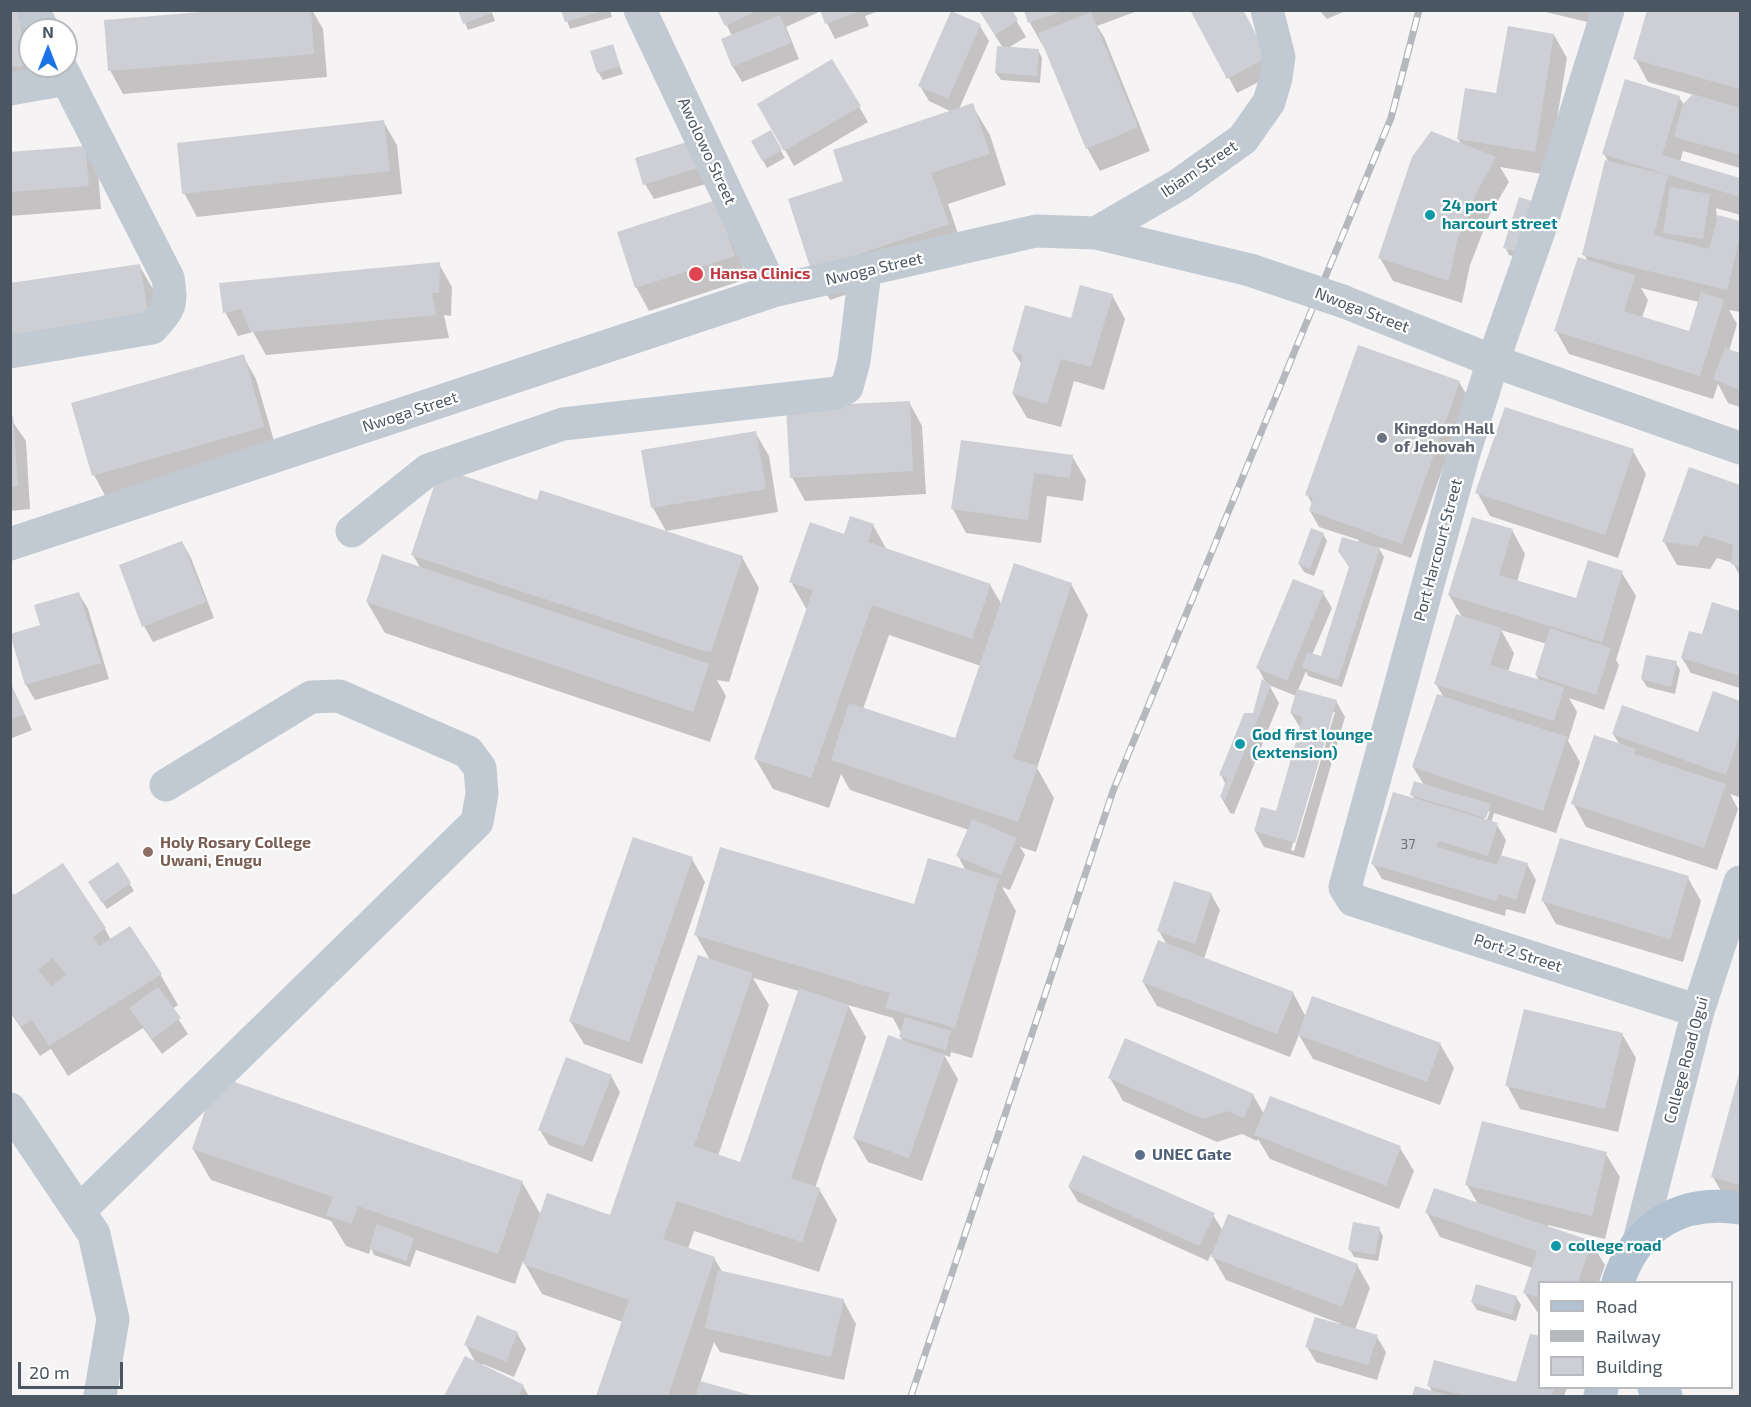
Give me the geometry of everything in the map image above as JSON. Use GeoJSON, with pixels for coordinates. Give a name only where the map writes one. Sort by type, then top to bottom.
{"type":"FeatureCollection","features":[{"type":"Feature","properties":{"kind":"main road"},"geometry":{"type":"LineString","coordinates":[[1618,1281],[1624,1264],[1640,1241],[1660,1222],[1689,1209],[1719,1205],[1740,1208]]}},
{"type":"Feature","properties":{"kind":"street","name":"Awolowo Street"},"geometry":{"type":"LineString","coordinates":[[640,10],[773,291]]}},
{"type":"Feature","properties":{"kind":"street","name":"Ibiam Street"},"geometry":{"type":"LineString","coordinates":[[1096,232],[1180,184],[1243,139],[1269,102],[1276,78],[1279,57],[1267,10]]}},
{"type":"Feature","properties":{"kind":"street","name":"Port Harcourt Street"},"geometry":{"type":"LineString","coordinates":[[1345,887],[1464,453],[1493,361],[1540,228],[1608,10]]}},
{"type":"Feature","properties":{"kind":"street"},"geometry":{"type":"LineString","coordinates":[[10,89],[45,78]]}},
{"type":"Feature","properties":{"kind":"street"},"geometry":{"type":"LineString","coordinates":[[10,352],[152,328],[167,312],[171,299],[168,278],[67,78]]}},
{"type":"Feature","properties":{"kind":"street","name":"Nwoga Street"},"geometry":{"type":"LineString","coordinates":[[10,544],[773,291],[865,272],[1036,231],[1096,232],[1250,270],[1342,301],[1493,361],[1740,448]]}},
{"type":"Feature","properties":{"kind":"street"},"geometry":{"type":"LineString","coordinates":[[352,531],[428,470],[563,424],[837,393],[847,387],[854,362],[865,272]]}},
{"type":"Feature","properties":{"kind":"street"},"geometry":{"type":"LineString","coordinates":[[79,1211],[477,822],[482,794],[480,768],[468,752],[339,696],[311,697],[166,785]]}},
{"type":"Feature","properties":{"kind":"street","name":"College Road Ogui"},"geometry":{"type":"LineString","coordinates":[[1640,1241],[1698,1011],[1740,882]]}},
{"type":"Feature","properties":{"kind":"street","name":"Port 2 Street"},"geometry":{"type":"LineString","coordinates":[[1345,887],[1353,900],[1698,1011]]}},
{"type":"Feature","properties":{"kind":"street"},"geometry":{"type":"LineString","coordinates":[[10,1109],[94,1234],[113,1319],[100,1396]]}},
{"type":"Feature","properties":{"kind":"building"},"geometry":{"type":"Polygon","coordinates":[[[10,10],[19,10],[18,66],[10,67],[10,10]]]}},
{"type":"Feature","properties":{"kind":"building"},"geometry":{"type":"Polygon","coordinates":[[[226,10],[311,10],[314,54],[108,71],[104,20],[226,10]]]}},
{"type":"Feature","properties":{"kind":"building"},"geometry":{"type":"Polygon","coordinates":[[[458,10],[491,10],[492,13],[463,24],[458,10]]]}},
{"type":"Feature","properties":{"kind":"building"},"geometry":{"type":"Polygon","coordinates":[[[561,10],[603,10],[603,11],[565,22],[561,10]]]}},
{"type":"Feature","properties":{"kind":"building"},"geometry":{"type":"Polygon","coordinates":[[[717,10],[758,10],[725,26],[717,10]]]}},
{"type":"Feature","properties":{"kind":"building"},"geometry":{"type":"Polygon","coordinates":[[[820,10],[861,10],[861,11],[825,24],[820,10]]]}},
{"type":"Feature","properties":{"kind":"building"},"geometry":{"type":"Polygon","coordinates":[[[979,10],[1012,10],[1018,20],[995,35],[979,10]]]}},
{"type":"Feature","properties":{"kind":"building"},"geometry":{"type":"Polygon","coordinates":[[[1024,10],[1063,10],[1063,11],[1028,23],[1024,10]]]}},
{"type":"Feature","properties":{"kind":"building"},"geometry":{"type":"Polygon","coordinates":[[[1190,10],[1243,10],[1268,57],[1227,79],[1190,10]]]}},
{"type":"Feature","properties":{"kind":"building"},"geometry":{"type":"Polygon","coordinates":[[[1647,10],[1740,10],[1740,89],[1633,59],[1647,10]]]}},
{"type":"Feature","properties":{"kind":"building"},"geometry":{"type":"Polygon","coordinates":[[[951,11],[981,24],[948,99],[918,86],[951,11]]]}},
{"type":"Feature","properties":{"kind":"building"},"geometry":{"type":"Polygon","coordinates":[[[1091,12],[1138,127],[1086,149],[1038,33],[1091,12]]]}},
{"type":"Feature","properties":{"kind":"building"},"geometry":{"type":"Polygon","coordinates":[[[780,15],[791,43],[732,67],[721,39],[780,15]]]}},
{"type":"Feature","properties":{"kind":"building"},"geometry":{"type":"Polygon","coordinates":[[[1508,26],[1554,34],[1535,152],[1457,139],[1465,88],[1496,93],[1508,26]]]}},
{"type":"Feature","properties":{"kind":"building"},"geometry":{"type":"Polygon","coordinates":[[[613,44],[620,66],[597,73],[590,51],[613,44]]]}},
{"type":"Feature","properties":{"kind":"building"},"geometry":{"type":"Polygon","coordinates":[[[997,46],[1039,49],[1037,76],[995,73],[997,46]]]}},
{"type":"Feature","properties":{"kind":"building"},"geometry":{"type":"Polygon","coordinates":[[[832,59],[861,106],[784,151],[757,104],[832,59]]]}},
{"type":"Feature","properties":{"kind":"building"},"geometry":{"type":"Polygon","coordinates":[[[1625,79],[1680,96],[1662,155],[1740,178],[1740,197],[1602,154],[1625,79]]]}},
{"type":"Feature","properties":{"kind":"building"},"geometry":{"type":"Polygon","coordinates":[[[1693,94],[1740,108],[1740,155],[1674,137],[1683,104],[1693,94]]]}},
{"type":"Feature","properties":{"kind":"building"},"geometry":{"type":"Polygon","coordinates":[[[973,103],[990,154],[931,173],[949,224],[811,270],[788,199],[843,181],[833,150],[973,103]]]}},
{"type":"Feature","properties":{"kind":"building"},"geometry":{"type":"Polygon","coordinates":[[[384,120],[390,171],[182,194],[177,143],[384,120]]]}},
{"type":"Feature","properties":{"kind":"building"},"geometry":{"type":"Polygon","coordinates":[[[771,130],[782,150],[762,161],[751,141],[771,130]]]}},
{"type":"Feature","properties":{"kind":"building","name":"24 port harcourt street"},"geometry":{"type":"Polygon","coordinates":[[[1431,131],[1496,157],[1478,190],[1457,241],[1449,281],[1378,258],[1412,157],[1431,131]]]}},
{"type":"Feature","properties":{"kind":"building"},"geometry":{"type":"Polygon","coordinates":[[[690,141],[698,168],[643,185],[635,158],[690,141]]]}},
{"type":"Feature","properties":{"kind":"building"},"geometry":{"type":"Polygon","coordinates":[[[85,146],[89,186],[10,192],[10,152],[85,146]]]}},
{"type":"Feature","properties":{"kind":"building"},"geometry":{"type":"Polygon","coordinates":[[[1605,160],[1668,175],[1654,235],[1709,249],[1718,215],[1740,221],[1740,236],[1727,290],[1582,255],[1605,160]]]}},
{"type":"Feature","properties":{"kind":"building"},"geometry":{"type":"Polygon","coordinates":[[[1670,187],[1710,194],[1703,239],[1663,233],[1670,187]]]}},
{"type":"Feature","properties":{"kind":"building"},"geometry":{"type":"Polygon","coordinates":[[[1519,197],[1541,204],[1525,254],[1503,248],[1519,197]]]}},
{"type":"Feature","properties":{"kind":"building"},"geometry":{"type":"Polygon","coordinates":[[[716,200],[735,256],[635,288],[617,232],[716,200]]]}},
{"type":"Feature","properties":{"kind":"building"},"geometry":{"type":"Polygon","coordinates":[[[1578,257],[1635,275],[1624,311],[1689,331],[1701,292],[1724,300],[1700,376],[1554,331],[1578,257]]]}},
{"type":"Feature","properties":{"kind":"building"},"geometry":{"type":"Polygon","coordinates":[[[440,262],[439,293],[432,293],[436,315],[251,332],[241,309],[223,313],[219,283],[440,262]]]}},
{"type":"Feature","properties":{"kind":"building"},"geometry":{"type":"Polygon","coordinates":[[[140,264],[149,318],[10,339],[10,283],[140,264]]]}},
{"type":"Feature","properties":{"kind":"building"},"geometry":{"type":"Polygon","coordinates":[[[1080,285],[1113,294],[1091,367],[1061,359],[1047,404],[1012,394],[1023,355],[1012,351],[1025,305],[1071,318],[1080,285]]]}},
{"type":"Feature","properties":{"kind":"building","name":"Kingdom Hall of Jehovah"},"geometry":{"type":"Polygon","coordinates":[[[1358,345],[1460,381],[1402,544],[1309,511],[1313,498],[1305,495],[1358,345]]]}},
{"type":"Feature","properties":{"kind":"building"},"geometry":{"type":"Polygon","coordinates":[[[1725,348],[1740,353],[1740,390],[1713,379],[1725,348]]]}},
{"type":"Feature","properties":{"kind":"building"},"geometry":{"type":"Polygon","coordinates":[[[244,354],[264,427],[92,476],[71,403],[244,354]]]}},
{"type":"Feature","properties":{"kind":"building"},"geometry":{"type":"Polygon","coordinates":[[[910,401],[913,471],[790,478],[786,407],[910,401]]]}},
{"type":"Feature","properties":{"kind":"building"},"geometry":{"type":"Polygon","coordinates":[[[1505,407],[1634,449],[1605,535],[1475,493],[1505,407]]]}},
{"type":"Feature","properties":{"kind":"building"},"geometry":{"type":"Polygon","coordinates":[[[13,416],[18,486],[10,487],[10,417],[13,416]]]}},
{"type":"Feature","properties":{"kind":"building"},"geometry":{"type":"Polygon","coordinates":[[[756,431],[766,489],[651,508],[641,450],[756,431]]]}},
{"type":"Feature","properties":{"kind":"building"},"geometry":{"type":"Polygon","coordinates":[[[961,440],[1073,455],[1070,478],[1034,473],[1028,520],[951,509],[961,440]]]}},
{"type":"Feature","properties":{"kind":"building"},"geometry":{"type":"Polygon","coordinates":[[[1689,467],[1740,485],[1740,567],[1731,564],[1733,545],[1704,535],[1697,546],[1662,542],[1689,467]]]}},
{"type":"Feature","properties":{"kind":"building"},"geometry":{"type":"Polygon","coordinates":[[[440,468],[537,500],[540,490],[743,556],[711,652],[411,555],[440,468]]]}},
{"type":"Feature","properties":{"kind":"building"},"geometry":{"type":"Polygon","coordinates":[[[850,516],[874,524],[868,542],[991,584],[972,639],[872,605],[811,778],[754,759],[813,590],[789,582],[810,522],[844,534],[850,516]]]}},
{"type":"Feature","properties":{"kind":"building"},"geometry":{"type":"Polygon","coordinates":[[[1472,517],[1513,529],[1499,575],[1576,598],[1588,560],[1623,571],[1602,642],[1448,595],[1472,517]]]}},
{"type":"Feature","properties":{"kind":"building"},"geometry":{"type":"Polygon","coordinates":[[[1311,528],[1324,533],[1310,569],[1298,564],[1311,528]]]}},
{"type":"Feature","properties":{"kind":"building"},"geometry":{"type":"Polygon","coordinates":[[[1342,537],[1380,548],[1338,680],[1302,668],[1307,652],[1321,656],[1349,567],[1338,551],[1342,537]]]}},
{"type":"Feature","properties":{"kind":"building"},"geometry":{"type":"Polygon","coordinates":[[[182,541],[206,602],[142,627],[119,565],[182,541]]]}},
{"type":"Feature","properties":{"kind":"building"},"geometry":{"type":"Polygon","coordinates":[[[382,554],[709,664],[693,712],[366,602],[382,554]]]}},
{"type":"Feature","properties":{"kind":"building"},"geometry":{"type":"Polygon","coordinates":[[[1014,563],[1072,583],[1013,758],[1038,766],[1018,822],[831,760],[849,703],[955,738],[1014,563]]]}},
{"type":"Feature","properties":{"kind":"building"},"geometry":{"type":"Polygon","coordinates":[[[1293,579],[1324,591],[1287,681],[1256,668],[1293,579]]]}},
{"type":"Feature","properties":{"kind":"building"},"geometry":{"type":"Polygon","coordinates":[[[79,592],[101,663],[25,685],[10,634],[40,625],[34,605],[79,592]]]}},
{"type":"Feature","properties":{"kind":"building"},"geometry":{"type":"Polygon","coordinates":[[[1712,602],[1740,611],[1740,676],[1681,658],[1689,631],[1702,634],[1712,602]]]}},
{"type":"Feature","properties":{"kind":"building"},"geometry":{"type":"Polygon","coordinates":[[[1456,614],[1502,628],[1490,665],[1564,687],[1554,721],[1434,684],[1456,614]]]}},
{"type":"Feature","properties":{"kind":"building"},"geometry":{"type":"Polygon","coordinates":[[[1550,628],[1611,648],[1596,695],[1535,675],[1550,628]]]}},
{"type":"Feature","properties":{"kind":"building"},"geometry":{"type":"Polygon","coordinates":[[[1646,655],[1677,661],[1671,687],[1641,679],[1646,655]]]}},
{"type":"Feature","properties":{"kind":"building","name":"God first lounge (extension)"},"geometry":{"type":"Polygon","coordinates":[[[1262,679],[1271,686],[1225,800],[1220,797],[1227,778],[1219,775],[1244,713],[1253,713],[1262,679]]]}},
{"type":"Feature","properties":{"kind":"building"},"geometry":{"type":"Polygon","coordinates":[[[10,683],[24,714],[10,720],[10,683]]]}},
{"type":"Feature","properties":{"kind":"building"},"geometry":{"type":"Polygon","coordinates":[[[1297,689],[1337,700],[1295,843],[1254,831],[1261,807],[1276,811],[1303,717],[1290,713],[1297,689]]]}},
{"type":"Feature","properties":{"kind":"building"},"geometry":{"type":"Polygon","coordinates":[[[1713,691],[1740,701],[1740,734],[1726,775],[1612,734],[1622,705],[1698,732],[1713,691]]]}},
{"type":"Feature","properties":{"kind":"building"},"geometry":{"type":"Polygon","coordinates":[[[1437,694],[1567,737],[1543,811],[1412,767],[1437,694]]]}},
{"type":"Feature","properties":{"kind":"building"},"geometry":{"type":"Polygon","coordinates":[[[1594,735],[1636,749],[1634,754],[1726,784],[1704,848],[1571,804],[1594,735]]]}},
{"type":"Feature","properties":{"kind":"building"},"geometry":{"type":"Polygon","coordinates":[[[1414,781],[1491,804],[1486,818],[1410,795],[1414,781]]]}},
{"type":"Feature","properties":{"kind":"building"},"geometry":{"type":"Polygon","coordinates":[[[1393,792],[1498,823],[1488,856],[1439,841],[1437,847],[1497,865],[1500,855],[1528,863],[1516,900],[1498,894],[1496,901],[1371,864],[1393,792]]]}},
{"type":"Feature","properties":{"kind":"building"},"geometry":{"type":"Polygon","coordinates":[[[972,819],[1017,838],[1001,875],[956,856],[972,819]]]}},
{"type":"Feature","properties":{"kind":"building"},"geometry":{"type":"Polygon","coordinates":[[[633,837],[693,857],[629,1042],[569,1021],[633,837]]]}},
{"type":"Feature","properties":{"kind":"building"},"geometry":{"type":"Polygon","coordinates":[[[1560,838],[1689,876],[1670,939],[1541,901],[1560,838]]]}},
{"type":"Feature","properties":{"kind":"building"},"geometry":{"type":"Polygon","coordinates":[[[720,847],[914,904],[928,858],[999,879],[955,1028],[885,1008],[890,993],[694,935],[720,847]]]}},
{"type":"Feature","properties":{"kind":"building"},"geometry":{"type":"Polygon","coordinates":[[[118,862],[131,883],[102,903],[88,882],[118,862]]]}},
{"type":"Feature","properties":{"kind":"building"},"geometry":{"type":"Polygon","coordinates":[[[63,863],[106,928],[93,937],[99,946],[130,926],[162,974],[49,1046],[32,1020],[21,1027],[10,1011],[10,890],[14,895],[63,863]],[[53,958],[38,970],[51,986],[66,975],[53,958]]]}},
{"type":"Feature","properties":{"kind":"building"},"geometry":{"type":"Polygon","coordinates":[[[1174,881],[1212,893],[1195,944],[1157,931],[1174,881]]]}},
{"type":"Feature","properties":{"kind":"building"},"geometry":{"type":"Polygon","coordinates":[[[1158,940],[1294,992],[1277,1034],[1142,982],[1158,940]]]}},
{"type":"Feature","properties":{"kind":"building"},"geometry":{"type":"Polygon","coordinates":[[[698,955],[753,973],[694,1146],[740,1162],[799,988],[849,1005],[791,1178],[820,1188],[802,1242],[677,1201],[663,1239],[715,1257],[668,1396],[596,1396],[629,1300],[523,1264],[547,1193],[610,1215],[698,955]]]}},
{"type":"Feature","properties":{"kind":"building"},"geometry":{"type":"Polygon","coordinates":[[[158,987],[181,1018],[152,1039],[129,1008],[158,987]]]}},
{"type":"Feature","properties":{"kind":"building"},"geometry":{"type":"Polygon","coordinates":[[[1312,996],[1441,1043],[1427,1082],[1298,1035],[1312,996]]]}},
{"type":"Feature","properties":{"kind":"building"},"geometry":{"type":"Polygon","coordinates":[[[1524,1009],[1623,1033],[1605,1109],[1505,1086],[1524,1009]]]}},
{"type":"Feature","properties":{"kind":"building"},"geometry":{"type":"Polygon","coordinates":[[[905,1017],[951,1031],[946,1050],[899,1037],[905,1017]]]}},
{"type":"Feature","properties":{"kind":"building"},"geometry":{"type":"Polygon","coordinates":[[[888,1035],[945,1055],[909,1158],[853,1138],[888,1035]]]}},
{"type":"Feature","properties":{"kind":"building"},"geometry":{"type":"Polygon","coordinates":[[[1125,1038],[1254,1094],[1244,1118],[1228,1111],[1203,1119],[1108,1078],[1125,1038]]]}},
{"type":"Feature","properties":{"kind":"building"},"geometry":{"type":"Polygon","coordinates":[[[566,1057],[612,1075],[584,1147],[538,1130],[566,1057]]]}},
{"type":"Feature","properties":{"kind":"building"},"geometry":{"type":"Polygon","coordinates":[[[1740,1070],[1740,1185],[1711,1177],[1740,1070]]]}},
{"type":"Feature","properties":{"kind":"building"},"geometry":{"type":"Polygon","coordinates":[[[217,1076],[523,1181],[498,1254],[358,1206],[351,1224],[326,1215],[333,1197],[192,1149],[217,1076]]]}},
{"type":"Feature","properties":{"kind":"building"},"geometry":{"type":"Polygon","coordinates":[[[1270,1096],[1401,1146],[1386,1186],[1254,1135],[1270,1096]]]}},
{"type":"Feature","properties":{"kind":"building"},"geometry":{"type":"Polygon","coordinates":[[[1482,1121],[1607,1152],[1592,1216],[1465,1185],[1482,1121]]]}},
{"type":"Feature","properties":{"kind":"building"},"geometry":{"type":"Polygon","coordinates":[[[1083,1155],[1215,1213],[1199,1246],[1068,1187],[1083,1155]]]}},
{"type":"Feature","properties":{"kind":"building","name":"college road"},"geometry":{"type":"Polygon","coordinates":[[[1434,1188],[1592,1241],[1578,1281],[1538,1281],[1538,1297],[1523,1293],[1537,1251],[1425,1213],[1434,1188]]]}},
{"type":"Feature","properties":{"kind":"building"},"geometry":{"type":"Polygon","coordinates":[[[1228,1214],[1358,1264],[1342,1307],[1211,1257],[1228,1214]]]}},
{"type":"Feature","properties":{"kind":"building"},"geometry":{"type":"Polygon","coordinates":[[[1353,1222],[1380,1227],[1375,1255],[1348,1250],[1353,1222]]]}},
{"type":"Feature","properties":{"kind":"building"},"geometry":{"type":"Polygon","coordinates":[[[377,1224],[414,1238],[406,1261],[369,1248],[377,1224]]]}},
{"type":"Feature","properties":{"kind":"building"},"geometry":{"type":"Polygon","coordinates":[[[718,1270],[844,1299],[831,1357],[705,1328],[718,1270]]]}},
{"type":"Feature","properties":{"kind":"building"},"geometry":{"type":"Polygon","coordinates":[[[1476,1284],[1517,1296],[1512,1315],[1471,1302],[1476,1284]]]}},
{"type":"Feature","properties":{"kind":"building"},"geometry":{"type":"Polygon","coordinates":[[[477,1315],[518,1332],[506,1362],[464,1345],[477,1315]]]}},
{"type":"Feature","properties":{"kind":"building"},"geometry":{"type":"Polygon","coordinates":[[[1315,1317],[1378,1335],[1368,1365],[1305,1347],[1315,1317]]]}},
{"type":"Feature","properties":{"kind":"building"},"geometry":{"type":"Polygon","coordinates":[[[1530,1334],[1538,1336],[1538,1389],[1554,1389],[1552,1396],[1467,1396],[1427,1386],[1434,1360],[1516,1382],[1530,1334]]]}},
{"type":"Feature","properties":{"kind":"building"},"geometry":{"type":"Polygon","coordinates":[[[465,1356],[524,1385],[518,1396],[444,1396],[465,1356]]]}},
{"type":"Feature","properties":{"kind":"building"},"geometry":{"type":"Polygon","coordinates":[[[700,1381],[754,1396],[696,1396],[700,1381]]]}},
{"type":"Feature","properties":{"kind":"building"},"geometry":{"type":"Polygon","coordinates":[[[1415,1386],[1451,1396],[1412,1396],[1415,1386]]]}},
{"type":"Feature","properties":{"kind":"railway"},"geometry":{"type":"LineString","coordinates":[[911,1396],[1113,791],[1391,118],[1419,10]]}},
{"type":"Feature","properties":{"kind":"place","name":"24 port harcourt street"},"geometry":{"type":"Point","coordinates":[1430,215]}},
{"type":"Feature","properties":{"kind":"place","name":"Hansa Clinics"},"geometry":{"type":"Point","coordinates":[696,274]}},
{"type":"Feature","properties":{"kind":"place","name":"Kingdom Hall of Jehovah"},"geometry":{"type":"Point","coordinates":[1382,438]}},
{"type":"Feature","properties":{"kind":"place","name":"God first lounge (extension)"},"geometry":{"type":"Point","coordinates":[1240,744]}},
{"type":"Feature","properties":{"kind":"place","name":"Holy Rosary College Uwani, Enugu"},"geometry":{"type":"Point","coordinates":[148,852]}},
{"type":"Feature","properties":{"kind":"place","name":"UNEC Gate"},"geometry":{"type":"Point","coordinates":[1140,1155]}},
{"type":"Feature","properties":{"kind":"place","name":"college road"},"geometry":{"type":"Point","coordinates":[1556,1246]}}]}
